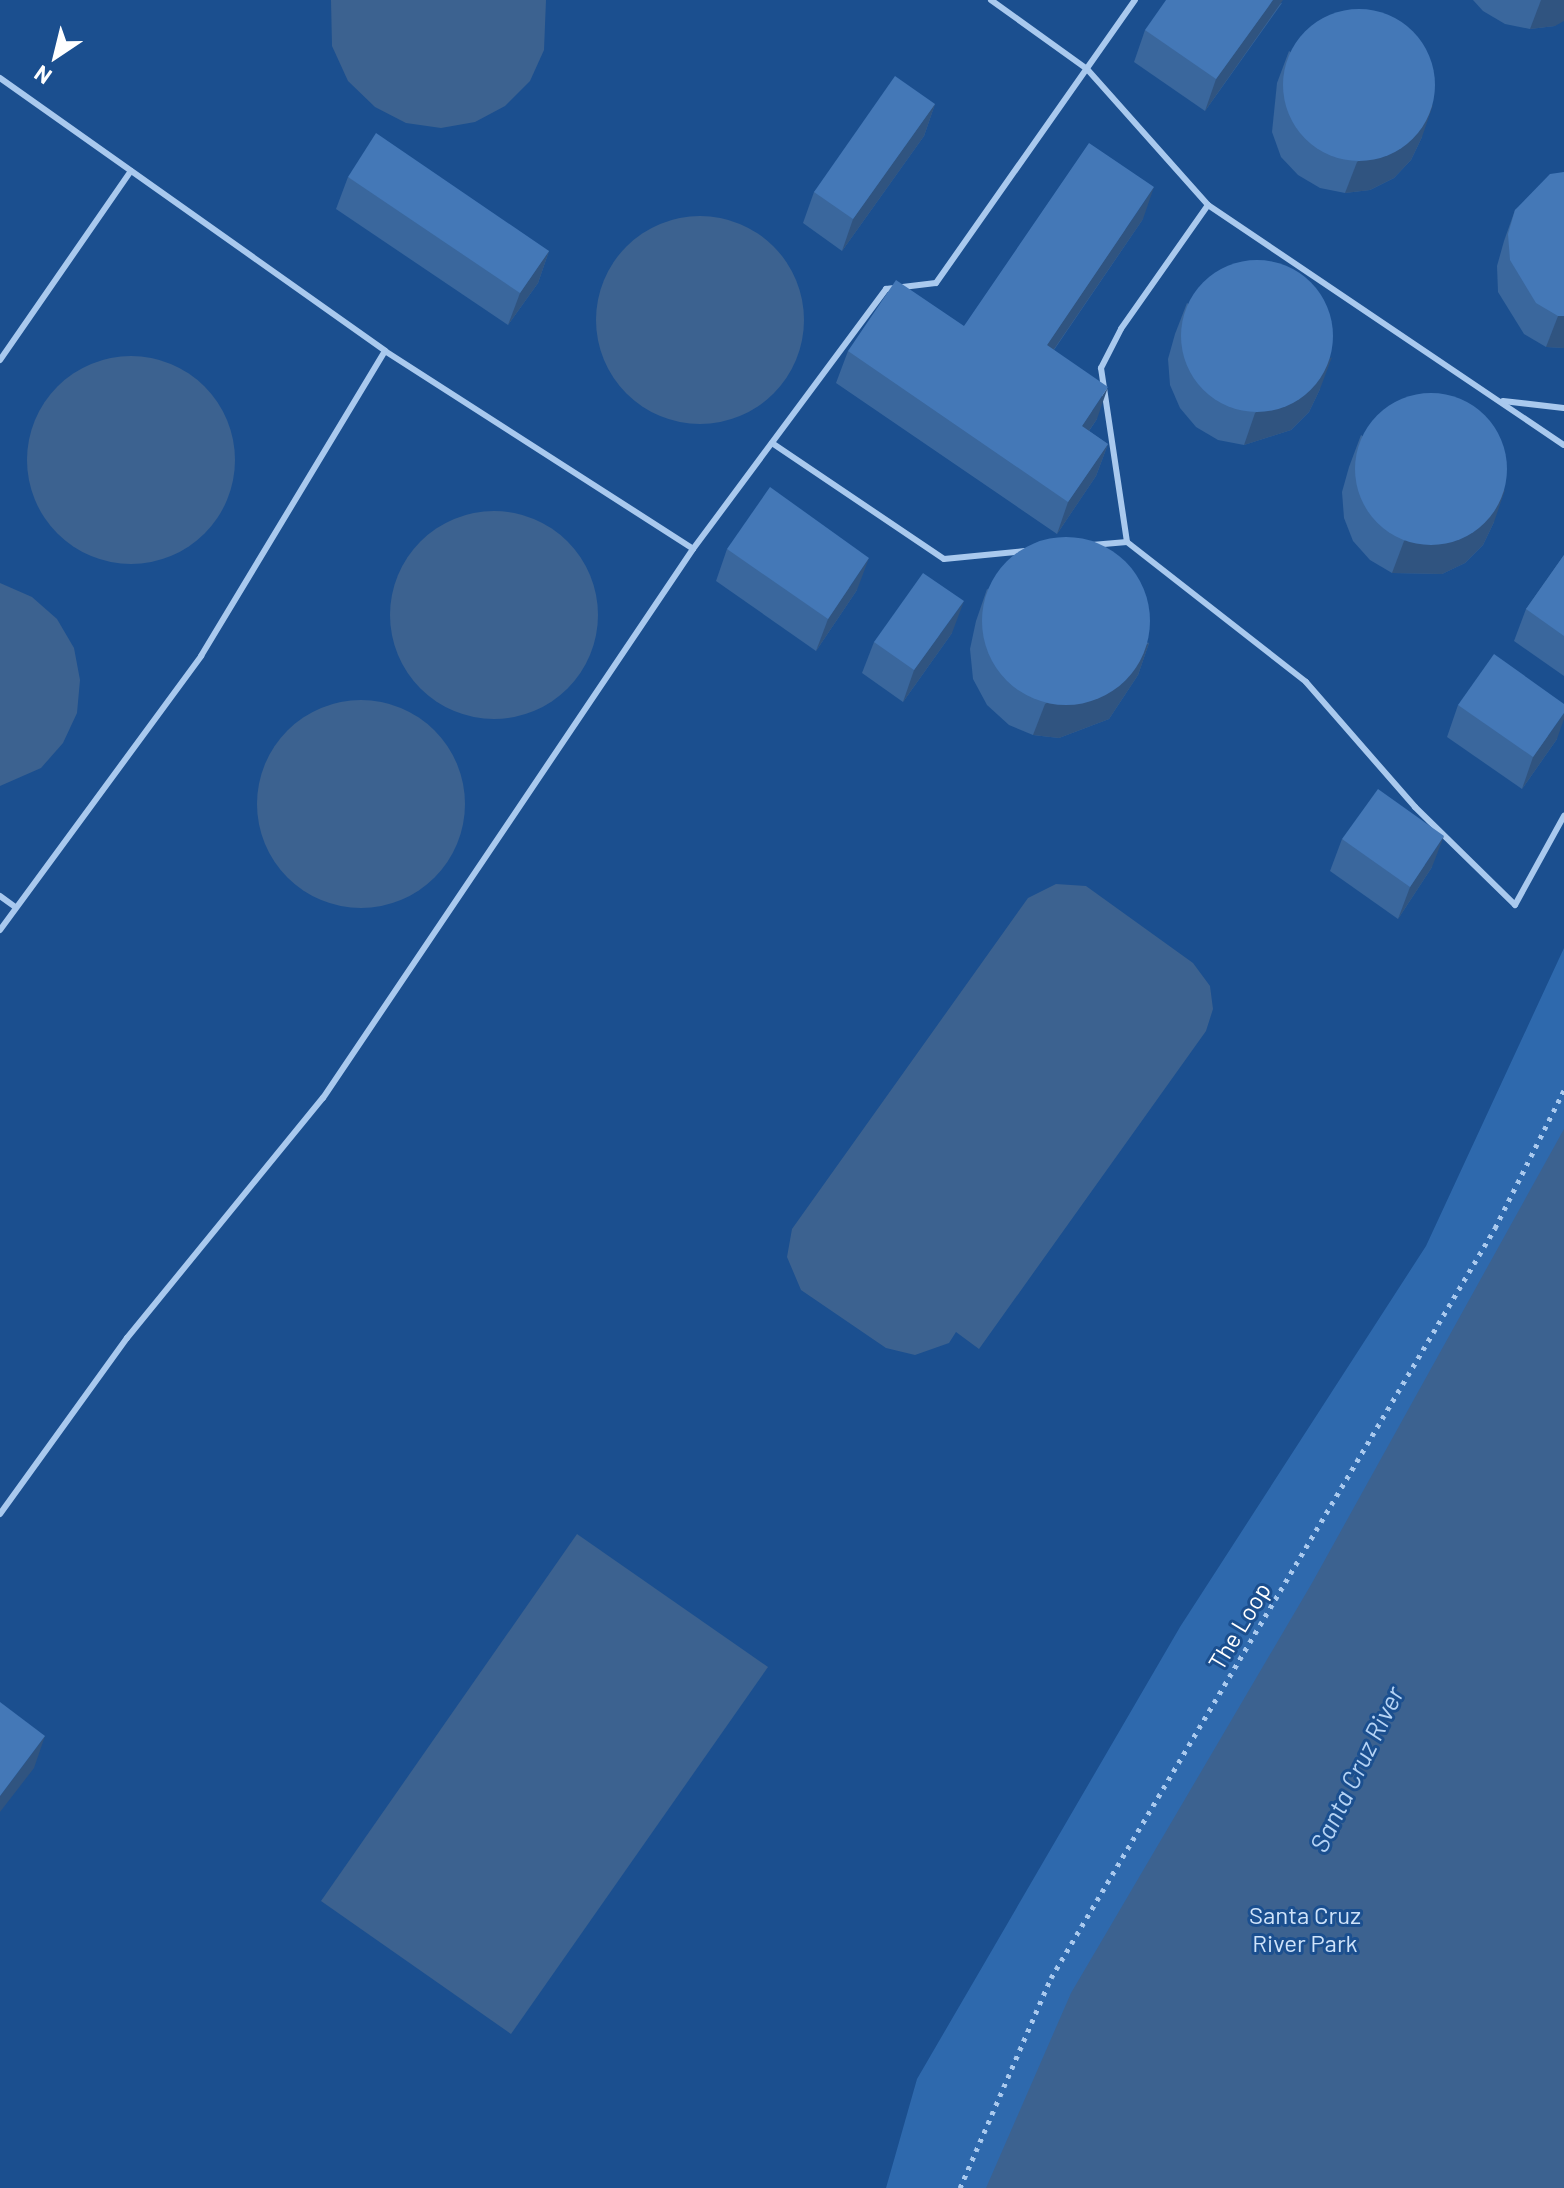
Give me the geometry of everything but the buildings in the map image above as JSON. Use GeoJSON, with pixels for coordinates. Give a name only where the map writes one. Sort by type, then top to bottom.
{"type":"FeatureCollection","features":[{"type":"Feature","properties":{"kind":"lane"},"geometry":{"type":"LineString","coordinates":[[991,0],[1087,69],[1208,205],[1564,445]]}},
{"type":"Feature","properties":{"kind":"lane"},"geometry":{"type":"LineString","coordinates":[[0,1514],[127,1338],[323,1098],[693,549],[886,289],[936,283],[1135,0]]}},
{"type":"Feature","properties":{"kind":"lane"},"geometry":{"type":"LineString","coordinates":[[0,78],[385,351],[693,549]]}},
{"type":"Feature","properties":{"kind":"lane"},"geometry":{"type":"LineString","coordinates":[[0,360],[131,171]]}},
{"type":"Feature","properties":{"kind":"lane"},"geometry":{"type":"LineString","coordinates":[[1127,542],[1101,368],[1121,329],[1208,205]]}},
{"type":"Feature","properties":{"kind":"lane"},"geometry":{"type":"LineString","coordinates":[[0,930],[201,656],[385,351]]}},
{"type":"Feature","properties":{"kind":"lane"},"geometry":{"type":"LineString","coordinates":[[1500,400],[1564,408]]}},
{"type":"Feature","properties":{"kind":"lane"},"geometry":{"type":"LineString","coordinates":[[772,443],[944,559],[1036,550]]}},
{"type":"Feature","properties":{"kind":"lane"},"geometry":{"type":"LineString","coordinates":[[1081,546],[1127,542],[1306,682],[1415,807],[1515,905],[1564,816]]}},
{"type":"Feature","properties":{"kind":"lane"},"geometry":{"type":"LineString","coordinates":[[0,896],[15,907]]}},
{"type":"Feature","properties":{"kind":"path","name":"The Loop"},"geometry":{"type":"LineString","coordinates":[[960,2188],[1051,1978],[1495,1228],[1564,1090]]}},
{"type":"Feature","properties":{"kind":"green space","name":"Santa Cruz River"},"geometry":{"type":"Polygon","coordinates":[[[1564,948],[1564,2188],[886,2188],[917,2079],[1180,1627],[1426,1246],[1564,948]]]}},
{"type":"Feature","properties":{"kind":"water"},"geometry":{"type":"Polygon","coordinates":[[[331,0],[546,0],[544,50],[530,81],[505,106],[475,122],[441,128],[406,123],[375,107],[348,81],[332,46],[331,0]]]}},
{"type":"Feature","properties":{"kind":"water"},"geometry":{"type":"Polygon","coordinates":[[[700,216],[740,224],[773,247],[796,280],[804,320],[796,360],[773,393],[740,416],[700,424],[660,416],[627,393],[604,360],[596,320],[604,280],[627,247],[660,224],[700,216]]]}},
{"type":"Feature","properties":{"kind":"water"},"geometry":{"type":"Polygon","coordinates":[[[131,356],[171,364],[204,387],[227,420],[235,460],[227,500],[204,533],[171,556],[131,564],[91,556],[58,533],[35,500],[27,460],[35,420],[58,387],[91,364],[131,356]]]}},
{"type":"Feature","properties":{"kind":"water"},"geometry":{"type":"Polygon","coordinates":[[[494,511],[534,519],[567,542],[590,575],[598,615],[590,655],[567,688],[534,711],[494,719],[454,711],[421,688],[398,655],[390,615],[398,575],[421,542],[454,519],[494,511]]]}},
{"type":"Feature","properties":{"kind":"water"},"geometry":{"type":"Polygon","coordinates":[[[0,583],[32,597],[57,619],[74,648],[80,680],[77,713],[63,743],[41,768],[0,786],[0,583]]]}},
{"type":"Feature","properties":{"kind":"water"},"geometry":{"type":"Polygon","coordinates":[[[361,700],[401,708],[435,730],[457,764],[465,804],[457,844],[435,878],[401,900],[361,908],[321,900],[287,878],[265,844],[257,804],[265,764],[287,730],[321,708],[361,700]]]}},
{"type":"Feature","properties":{"kind":"water"},"geometry":{"type":"Polygon","coordinates":[[[1056,884],[1086,886],[1193,963],[1210,986],[1213,1009],[1206,1031],[979,1349],[956,1332],[949,1343],[915,1355],[886,1348],[801,1290],[787,1257],[792,1229],[1028,898],[1056,884]]]}},
{"type":"Feature","properties":{"kind":"water","name":"Santa Cruz River"},"geometry":{"type":"Polygon","coordinates":[[[1564,1129],[1564,2188],[986,2188],[1071,1993],[1312,1583],[1564,1129]]]}},
{"type":"Feature","properties":{"kind":"water"},"geometry":{"type":"Polygon","coordinates":[[[577,1534],[768,1667],[511,2034],[321,1901],[577,1534]]]}},
{"type":"Feature","properties":{"kind":"park label","name":"Santa Cruz River Park"},"geometry":{"type":"Point","coordinates":[1305,1929]}}]}
